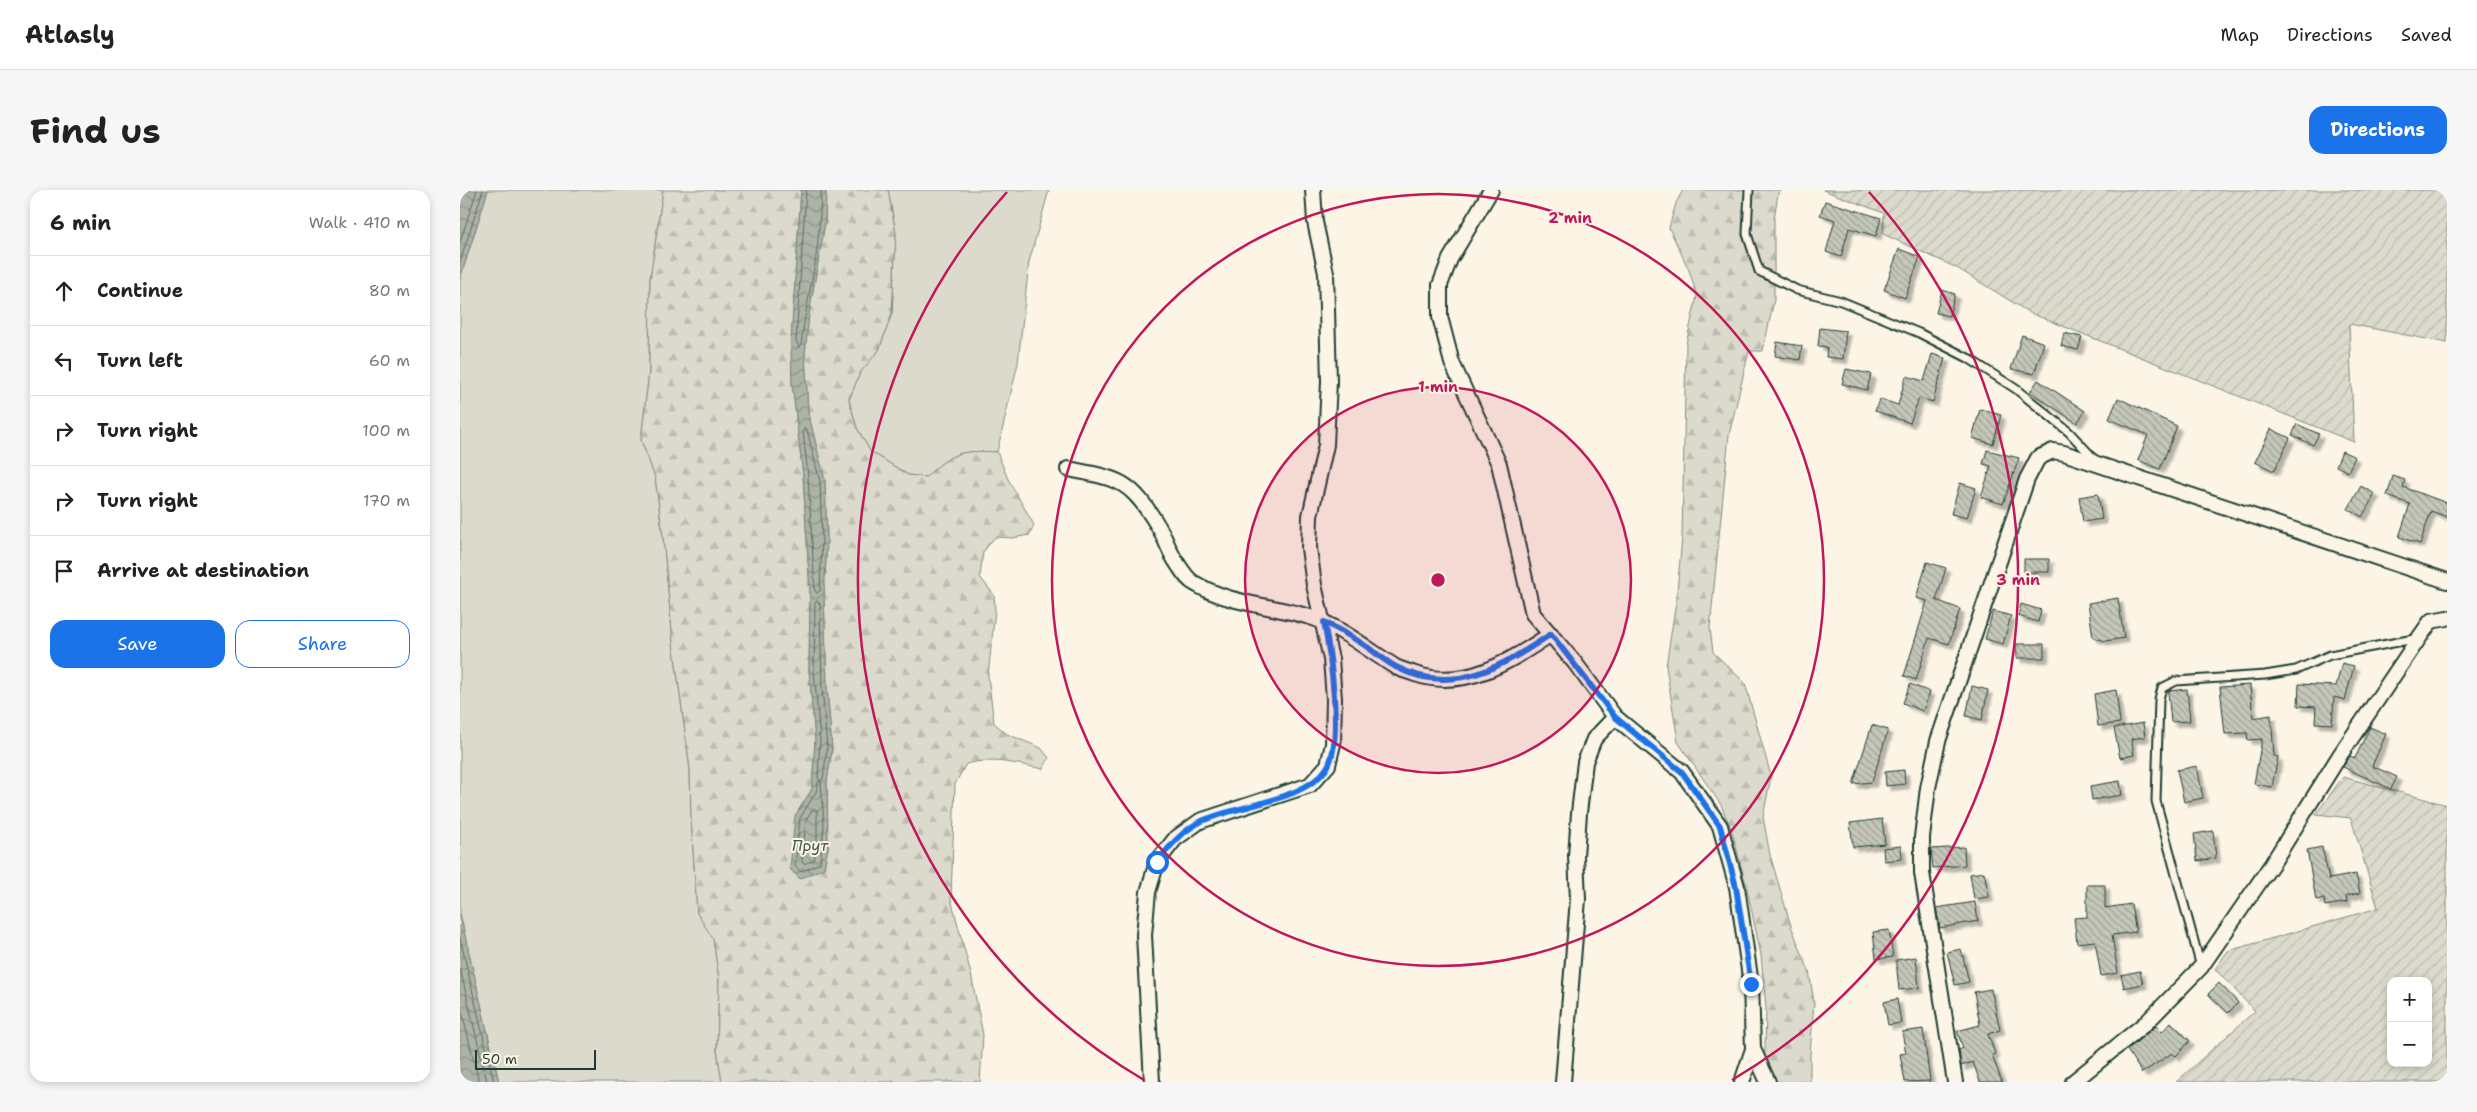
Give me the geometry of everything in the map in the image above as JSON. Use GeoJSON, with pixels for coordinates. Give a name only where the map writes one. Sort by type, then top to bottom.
{"type":"FeatureCollection","features":[{"type":"Feature","properties":{"kind":"street"},"geometry":{"type":"LineString","coordinates":[[1152,1082],[1144,935],[1148,892],[1157,862],[1175,839],[1200,821],[1310,785],[1328,765],[1333,744],[1334,699],[1331,659],[1314,585],[1309,548],[1310,516],[1326,445],[1329,381],[1326,273],[1315,222],[1313,190]]}},
{"type":"Feature","properties":{"kind":"street"},"geometry":{"type":"LineString","coordinates":[[1491,190],[1450,259],[1440,284],[1440,318],[1452,363],[1499,464],[1515,543],[1533,614],[1551,634],[1615,717],[1682,772],[1720,826],[1736,887],[1751,984],[1752,1049],[1742,1082]]}},
{"type":"Feature","properties":{"kind":"street"},"geometry":{"type":"LineString","coordinates":[[1955,1082],[1922,873],[1922,837],[1928,788],[1938,742],[2032,467],[2038,458],[2053,451],[2098,463],[2240,513],[2447,581]]}},
{"type":"Feature","properties":{"kind":"street"},"geometry":{"type":"LineString","coordinates":[[1068,469],[1114,479],[1122,482],[1134,492],[1160,528],[1170,553],[1192,583],[1236,602],[1288,610],[1324,622],[1362,643],[1396,667],[1424,677],[1451,680],[1477,675],[1513,659],[1551,634]]}},
{"type":"Feature","properties":{"kind":"street"},"geometry":{"type":"LineString","coordinates":[[2080,1079],[2147,1022],[2201,967],[2272,864],[2340,755],[2418,638],[2431,621],[2447,618]]}},
{"type":"Feature","properties":{"kind":"street"},"geometry":{"type":"LineString","coordinates":[[1563,1082],[1578,899],[1576,856],[1584,771],[1594,739],[1615,717]]}},
{"type":"Feature","properties":{"kind":"street"},"geometry":{"type":"LineString","coordinates":[[1752,1049],[1768,1082]]}},
{"type":"Feature","properties":{"kind":"lane"},"geometry":{"type":"LineString","coordinates":[[1749,190],[1747,234],[1759,271],[1797,290],[1841,300],[1919,333],[1968,358],[2016,389],[2069,432],[2098,463]]}},
{"type":"Feature","properties":{"kind":"lane"},"geometry":{"type":"LineString","coordinates":[[2201,967],[2156,801],[2159,699],[2162,688],[2176,681],[2265,675],[2296,670],[2330,655],[2418,638]]}},
{"type":"Feature","properties":{"kind":"green space"},"geometry":{"type":"Polygon","coordinates":[[[488,190],[663,190],[650,279],[649,372],[641,440],[655,477],[663,537],[673,642],[690,769],[697,913],[713,938],[719,979],[717,1050],[722,1082],[499,1082],[460,914],[460,279],[488,190]]]}},
{"type":"Feature","properties":{"kind":"green space"},"geometry":{"type":"Polygon","coordinates":[[[663,190],[801,190],[791,341],[792,383],[803,476],[810,592],[809,670],[815,740],[812,789],[795,816],[824,868],[828,848],[827,781],[832,749],[827,687],[824,596],[827,539],[825,481],[808,412],[805,354],[809,313],[825,223],[826,190],[888,190],[896,234],[892,313],[879,350],[860,373],[849,400],[857,428],[870,451],[908,475],[926,477],[943,462],[958,454],[966,452],[997,452],[1008,479],[1034,525],[1030,535],[1012,538],[995,537],[983,552],[980,577],[994,595],[995,610],[988,676],[994,723],[1007,734],[1041,748],[1049,758],[1043,769],[995,761],[966,764],[955,784],[951,899],[971,974],[983,1035],[980,1082],[722,1082],[717,1050],[719,979],[713,939],[697,913],[690,769],[673,642],[663,537],[655,477],[641,440],[649,372],[650,279],[663,190]]]}},
{"type":"Feature","properties":{"kind":"green space"},"geometry":{"type":"Polygon","coordinates":[[[888,190],[1049,190],[1029,262],[1018,363],[997,452],[966,452],[958,454],[943,462],[926,477],[908,475],[870,451],[857,428],[849,400],[860,372],[879,350],[892,313],[896,234],[888,190]]]}},
{"type":"Feature","properties":{"kind":"green space"},"geometry":{"type":"Polygon","coordinates":[[[1683,190],[1781,190],[1778,193],[1774,219],[1774,300],[1763,351],[1749,351],[1729,435],[1710,628],[1713,652],[1745,683],[1771,776],[1763,817],[1770,855],[1791,926],[1809,971],[1814,1002],[1810,1082],[1758,1082],[1765,1051],[1766,1008],[1761,955],[1747,889],[1732,831],[1721,805],[1678,742],[1666,666],[1676,602],[1682,538],[1686,344],[1697,296],[1689,270],[1669,228],[1676,203],[1683,190]]]}},
{"type":"Feature","properties":{"kind":"green space"},"geometry":{"type":"Polygon","coordinates":[[[1823,190],[2447,190],[2447,343],[2349,324],[2354,442],[2030,313],[1957,268],[1883,234],[1884,213],[1823,190]]]}},
{"type":"Feature","properties":{"kind":"green space"},"geometry":{"type":"Polygon","coordinates":[[[2343,777],[2447,805],[2447,1082],[2176,1082],[2255,1011],[2215,969],[2228,951],[2378,908],[2351,818],[2316,814],[2343,777]]]}},
{"type":"Feature","properties":{"kind":"water"},"geometry":{"type":"Polygon","coordinates":[[[460,190],[488,190],[460,279],[460,190]]]}},
{"type":"Feature","properties":{"kind":"water","name":"Прут"},"geometry":{"type":"Polygon","coordinates":[[[801,190],[826,190],[825,223],[809,313],[805,354],[808,412],[825,481],[827,539],[824,596],[827,687],[832,749],[827,781],[828,848],[824,868],[800,879],[790,869],[795,816],[812,789],[815,740],[809,670],[810,592],[803,476],[792,383],[791,341],[801,190]]]}},
{"type":"Feature","properties":{"kind":"water"},"geometry":{"type":"Polygon","coordinates":[[[460,914],[499,1082],[460,1082],[460,914]]]}},
{"type":"Feature","properties":{"kind":"building"},"geometry":{"type":"Polygon","coordinates":[[[1825,201],[1881,218],[1876,236],[1849,228],[1841,257],[1826,252],[1835,220],[1820,215],[1825,201]]]}},
{"type":"Feature","properties":{"kind":"building"},"geometry":{"type":"Polygon","coordinates":[[[1899,249],[1920,257],[1905,298],[1884,290],[1899,249]]]}},
{"type":"Feature","properties":{"kind":"building"},"geometry":{"type":"Polygon","coordinates":[[[1942,290],[1955,294],[1949,316],[1936,313],[1942,290]]]}},
{"type":"Feature","properties":{"kind":"building"},"geometry":{"type":"Polygon","coordinates":[[[1820,328],[1846,331],[1843,359],[1826,357],[1827,347],[1818,346],[1820,328]]]}},
{"type":"Feature","properties":{"kind":"building"},"geometry":{"type":"Polygon","coordinates":[[[2064,333],[2082,337],[2078,350],[2061,346],[2064,333]]]}},
{"type":"Feature","properties":{"kind":"building"},"geometry":{"type":"Polygon","coordinates":[[[2022,335],[2044,343],[2034,374],[2011,369],[2022,335]]]}},
{"type":"Feature","properties":{"kind":"building"},"geometry":{"type":"Polygon","coordinates":[[[1777,342],[1802,346],[1800,360],[1775,356],[1777,342]]]}},
{"type":"Feature","properties":{"kind":"building"},"geometry":{"type":"Polygon","coordinates":[[[1932,354],[1945,358],[1933,402],[1919,398],[1910,423],[1875,411],[1880,399],[1898,405],[1906,376],[1924,381],[1932,354]]]}},
{"type":"Feature","properties":{"kind":"building"},"geometry":{"type":"Polygon","coordinates":[[[1846,369],[1871,374],[1867,390],[1842,384],[1846,369]]]}},
{"type":"Feature","properties":{"kind":"building"},"geometry":{"type":"Polygon","coordinates":[[[2038,380],[2085,411],[2077,423],[2030,392],[2038,380]]]}},
{"type":"Feature","properties":{"kind":"building"},"geometry":{"type":"Polygon","coordinates":[[[2118,398],[2177,426],[2160,469],[2138,460],[2148,435],[2109,419],[2118,398]]]}},
{"type":"Feature","properties":{"kind":"building"},"geometry":{"type":"Polygon","coordinates":[[[1980,409],[2001,415],[1993,444],[1972,438],[1980,409]]]}},
{"type":"Feature","properties":{"kind":"building"},"geometry":{"type":"Polygon","coordinates":[[[2297,424],[2319,434],[2313,445],[2292,435],[2297,424]]]}},
{"type":"Feature","properties":{"kind":"building"},"geometry":{"type":"Polygon","coordinates":[[[2271,429],[2290,438],[2274,471],[2255,462],[2271,429]]]}},
{"type":"Feature","properties":{"kind":"building"},"geometry":{"type":"Polygon","coordinates":[[[1987,450],[2019,458],[2003,504],[1981,497],[1991,466],[1983,464],[1987,450]]]}},
{"type":"Feature","properties":{"kind":"building"},"geometry":{"type":"Polygon","coordinates":[[[2342,451],[2355,457],[2348,472],[2336,466],[2342,451]]]}},
{"type":"Feature","properties":{"kind":"building"},"geometry":{"type":"Polygon","coordinates":[[[2393,476],[2405,480],[2403,487],[2447,503],[2447,517],[2431,511],[2420,544],[2399,537],[2410,504],[2387,496],[2393,476]]]}},
{"type":"Feature","properties":{"kind":"building"},"geometry":{"type":"Polygon","coordinates":[[[1960,483],[1976,488],[1967,518],[1951,514],[1960,483]]]}},
{"type":"Feature","properties":{"kind":"building"},"geometry":{"type":"Polygon","coordinates":[[[2361,486],[2375,494],[2362,517],[2348,509],[2361,486]]]}},
{"type":"Feature","properties":{"kind":"building"},"geometry":{"type":"Polygon","coordinates":[[[2098,494],[2102,519],[2083,522],[2079,497],[2098,494]]]}},
{"type":"Feature","properties":{"kind":"building"},"geometry":{"type":"Polygon","coordinates":[[[2024,559],[2049,559],[2049,572],[2024,572],[2024,559]]]}},
{"type":"Feature","properties":{"kind":"building"},"geometry":{"type":"Polygon","coordinates":[[[1927,562],[1946,568],[1936,600],[1960,609],[1949,644],[1929,638],[1916,680],[1904,676],[1927,601],[1916,598],[1927,562]]]}},
{"type":"Feature","properties":{"kind":"building"},"geometry":{"type":"Polygon","coordinates":[[[2118,598],[2124,638],[2105,641],[2093,637],[2088,603],[2118,598]]]}},
{"type":"Feature","properties":{"kind":"building"},"geometry":{"type":"Polygon","coordinates":[[[2021,604],[2041,610],[2038,622],[2018,616],[2021,604]]]}},
{"type":"Feature","properties":{"kind":"building"},"geometry":{"type":"Polygon","coordinates":[[[1993,611],[2011,616],[2003,644],[1985,639],[1993,611]]]}},
{"type":"Feature","properties":{"kind":"building"},"geometry":{"type":"Polygon","coordinates":[[[2016,644],[2044,644],[2044,658],[2017,658],[2016,644]]]}},
{"type":"Feature","properties":{"kind":"building"},"geometry":{"type":"Polygon","coordinates":[[[2342,663],[2354,666],[2345,700],[2334,697],[2332,724],[2315,723],[2316,707],[2298,706],[2299,684],[2336,686],[2342,663]]]}},
{"type":"Feature","properties":{"kind":"building"},"geometry":{"type":"Polygon","coordinates":[[[1910,684],[1930,692],[1923,711],[1903,703],[1910,684]]]}},
{"type":"Feature","properties":{"kind":"building"},"geometry":{"type":"Polygon","coordinates":[[[2250,685],[2253,718],[2271,715],[2274,756],[2278,757],[2272,787],[2254,784],[2262,739],[2248,740],[2247,733],[2225,734],[2220,687],[2250,685]]]}},
{"type":"Feature","properties":{"kind":"building"},"geometry":{"type":"Polygon","coordinates":[[[1972,686],[1988,690],[1982,720],[1966,716],[1972,686]]]}},
{"type":"Feature","properties":{"kind":"building"},"geometry":{"type":"Polygon","coordinates":[[[2187,689],[2190,721],[2171,722],[2168,691],[2187,689]]]}},
{"type":"Feature","properties":{"kind":"building"},"geometry":{"type":"Polygon","coordinates":[[[2116,690],[2120,723],[2098,726],[2094,694],[2116,690]]]}},
{"type":"Feature","properties":{"kind":"building"},"geometry":{"type":"Polygon","coordinates":[[[2143,723],[2145,737],[2131,739],[2134,755],[2120,758],[2114,728],[2143,723]]]}},
{"type":"Feature","properties":{"kind":"building"},"geometry":{"type":"Polygon","coordinates":[[[1872,725],[1888,730],[1872,782],[1853,784],[1872,725]]]}},
{"type":"Feature","properties":{"kind":"building"},"geometry":{"type":"Polygon","coordinates":[[[2370,727],[2386,734],[2372,766],[2397,777],[2391,789],[2343,767],[2350,756],[2355,758],[2370,727]]]}},
{"type":"Feature","properties":{"kind":"building"},"geometry":{"type":"Polygon","coordinates":[[[2197,766],[2203,798],[2184,802],[2177,770],[2197,766]]]}},
{"type":"Feature","properties":{"kind":"building"},"geometry":{"type":"Polygon","coordinates":[[[1904,770],[1905,784],[1886,786],[1885,772],[1904,770]]]}},
{"type":"Feature","properties":{"kind":"building"},"geometry":{"type":"Polygon","coordinates":[[[2120,781],[2122,795],[2092,800],[2090,786],[2120,781]]]}},
{"type":"Feature","properties":{"kind":"building"},"geometry":{"type":"Polygon","coordinates":[[[1882,819],[1885,844],[1853,847],[1850,823],[1882,819]]]}},
{"type":"Feature","properties":{"kind":"building"},"geometry":{"type":"Polygon","coordinates":[[[2213,831],[2216,858],[2197,861],[2194,834],[2213,831]]]}},
{"type":"Feature","properties":{"kind":"building"},"geometry":{"type":"Polygon","coordinates":[[[1901,846],[1902,859],[1884,861],[1883,848],[1901,846]]]}},
{"type":"Feature","properties":{"kind":"building"},"geometry":{"type":"Polygon","coordinates":[[[1964,847],[1965,865],[1933,868],[1931,849],[1964,847]]]}},
{"type":"Feature","properties":{"kind":"building"},"geometry":{"type":"Polygon","coordinates":[[[2322,847],[2329,879],[2356,874],[2360,893],[2346,896],[2347,902],[2325,906],[2324,899],[2316,900],[2307,850],[2322,847]]]}},
{"type":"Feature","properties":{"kind":"building"},"geometry":{"type":"Polygon","coordinates":[[[1984,872],[1989,897],[1974,899],[1970,874],[1984,872]]]}},
{"type":"Feature","properties":{"kind":"building"},"geometry":{"type":"Polygon","coordinates":[[[2087,885],[2105,885],[2105,908],[2131,904],[2136,932],[2112,935],[2118,973],[2101,976],[2095,941],[2077,943],[2074,918],[2087,917],[2087,885]]]}},
{"type":"Feature","properties":{"kind":"building"},"geometry":{"type":"Polygon","coordinates":[[[1975,902],[1978,921],[1940,928],[1936,908],[1975,902]]]}},
{"type":"Feature","properties":{"kind":"building"},"geometry":{"type":"Polygon","coordinates":[[[1889,930],[1893,957],[1876,959],[1873,932],[1889,930]]]}},
{"type":"Feature","properties":{"kind":"building"},"geometry":{"type":"Polygon","coordinates":[[[1961,949],[1969,982],[1955,985],[1947,952],[1961,949]]]}},
{"type":"Feature","properties":{"kind":"building"},"geometry":{"type":"Polygon","coordinates":[[[1916,957],[1919,988],[1899,990],[1896,960],[1916,957]]]}},
{"type":"Feature","properties":{"kind":"building"},"geometry":{"type":"Polygon","coordinates":[[[2140,971],[2143,984],[2124,988],[2121,975],[2140,971]]]}},
{"type":"Feature","properties":{"kind":"building"},"geometry":{"type":"Polygon","coordinates":[[[2219,983],[2238,1003],[2228,1013],[2208,994],[2219,983]]]}},
{"type":"Feature","properties":{"kind":"building"},"geometry":{"type":"Polygon","coordinates":[[[1991,989],[2000,1030],[1988,1034],[1995,1054],[1992,1055],[2002,1082],[1980,1082],[1973,1062],[1961,1066],[1959,1050],[1963,1048],[1957,1031],[1980,1025],[1974,992],[1991,989]]]}},
{"type":"Feature","properties":{"kind":"building"},"geometry":{"type":"Polygon","coordinates":[[[1897,999],[1901,1023],[1888,1025],[1884,1002],[1897,999]]]}},
{"type":"Feature","properties":{"kind":"building"},"geometry":{"type":"Polygon","coordinates":[[[2171,1022],[2190,1041],[2176,1056],[2172,1053],[2142,1073],[2127,1050],[2156,1026],[2162,1032],[2171,1022]]]}},
{"type":"Feature","properties":{"kind":"building"},"geometry":{"type":"Polygon","coordinates":[[[1923,1029],[1930,1081],[1905,1082],[1900,1054],[1906,1053],[1902,1032],[1923,1029]]]}},
{"type":"Feature","properties":{"kind":"route"},"geometry":{"type":"LineString","coordinates":[[1157,862],[1175,839],[1200,821],[1276,798],[1310,785],[1328,765],[1333,744],[1334,699],[1331,659],[1324,622],[1362,643],[1396,667],[1424,677],[1451,680],[1477,675],[1513,659],[1551,634],[1615,717],[1682,772],[1720,826],[1736,887],[1751,984]]}}]}
